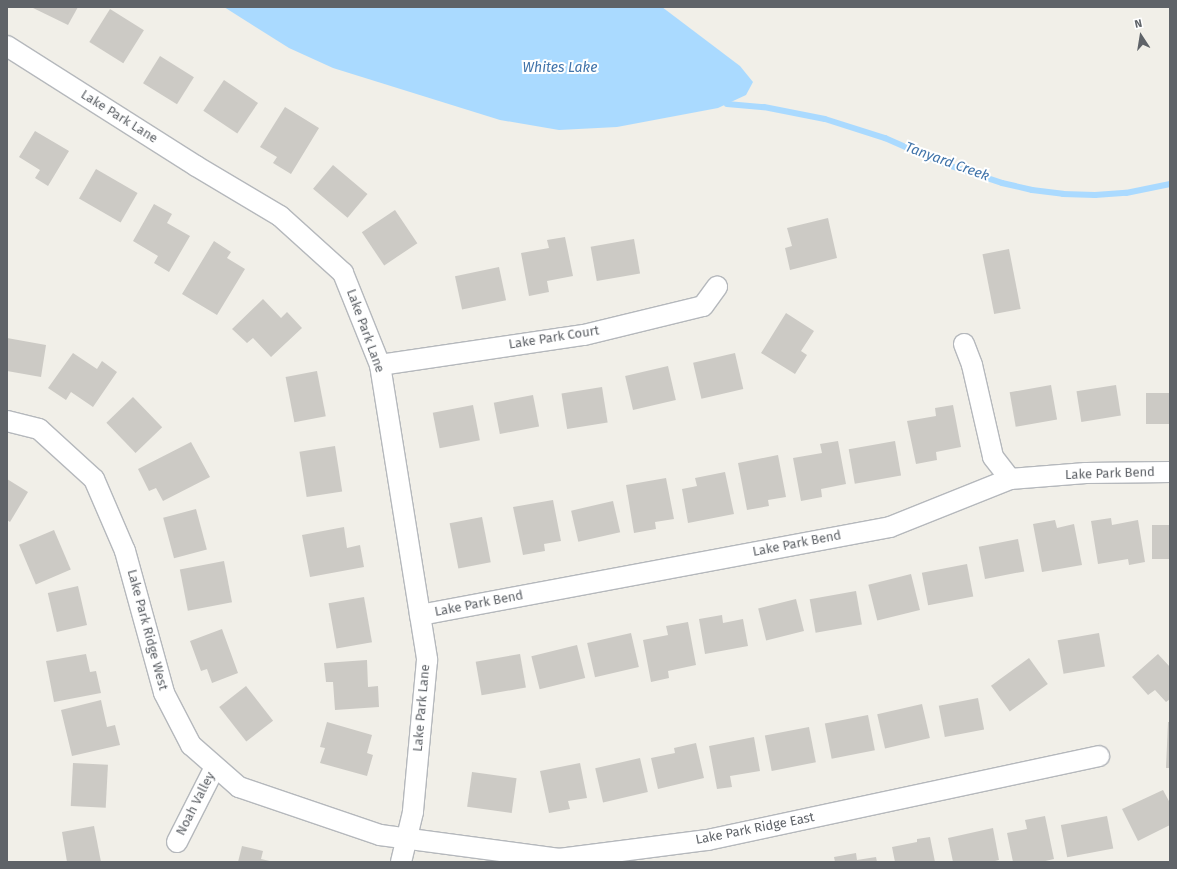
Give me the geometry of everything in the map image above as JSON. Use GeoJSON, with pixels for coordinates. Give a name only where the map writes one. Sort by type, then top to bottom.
{"type":"FeatureCollection","features":[{"type":"Feature","properties":{"kind":"street","name":"Lake Park Lane"},"geometry":{"type":"LineString","coordinates":[[10,55],[280,216],[343,273],[380,365],[427,660],[413,812],[401,862]]}},
{"type":"Feature","properties":{"kind":"street","name":"Lake Park Court"},"geometry":{"type":"LineString","coordinates":[[380,365],[584,335],[703,306],[717,287]]}},
{"type":"Feature","properties":{"kind":"street"},"geometry":{"type":"LineString","coordinates":[[964,344],[972,365],[993,457],[1010,479]]}},
{"type":"Feature","properties":{"kind":"street","name":"Lake Park Ridge West"},"geometry":{"type":"LineString","coordinates":[[7,421],[39,429],[94,479],[125,551],[164,693],[191,745],[239,787],[380,836],[406,839]]}},
{"type":"Feature","properties":{"kind":"street","name":"Lake Park Bend"},"geometry":{"type":"LineString","coordinates":[[420,616],[890,527],[1010,479],[1086,473],[1170,472]]}},
{"type":"Feature","properties":{"kind":"street","name":"Lake Park Ridge East"},"geometry":{"type":"LineString","coordinates":[[406,839],[559,859],[708,840],[1099,756]]}},
{"type":"Feature","properties":{"kind":"street","name":"Noah Valley"},"geometry":{"type":"LineString","coordinates":[[177,842],[216,767]]}},
{"type":"Feature","properties":{"kind":"water","name":"Whites Lake"},"geometry":{"type":"Polygon","coordinates":[[[224,7],[662,7],[740,66],[753,82],[746,95],[718,108],[617,127],[559,130],[500,120],[333,68],[289,48],[224,7]]]}},
{"type":"Feature","properties":{"kind":"building"},"geometry":{"type":"Polygon","coordinates":[[[31,7],[78,7],[68,25],[31,7]]]}},
{"type":"Feature","properties":{"kind":"building"},"geometry":{"type":"Polygon","coordinates":[[[110,9],[144,30],[123,63],[89,42],[110,9]]]}},
{"type":"Feature","properties":{"kind":"building"},"geometry":{"type":"Polygon","coordinates":[[[160,56],[194,77],[177,104],[143,83],[160,56]]]}},
{"type":"Feature","properties":{"kind":"building"},"geometry":{"type":"Polygon","coordinates":[[[224,80],[258,103],[237,134],[203,111],[224,80]]]}},
{"type":"Feature","properties":{"kind":"building"},"geometry":{"type":"Polygon","coordinates":[[[285,107],[319,128],[291,174],[273,163],[277,157],[260,147],[285,107]]]}},
{"type":"Feature","properties":{"kind":"building"},"geometry":{"type":"Polygon","coordinates":[[[35,131],[69,151],[48,186],[35,178],[40,170],[19,157],[35,131]]]}},
{"type":"Feature","properties":{"kind":"building"},"geometry":{"type":"Polygon","coordinates":[[[333,165],[367,194],[348,218],[313,189],[333,165]]]}},
{"type":"Feature","properties":{"kind":"building"},"geometry":{"type":"Polygon","coordinates":[[[96,169],[138,193],[121,222],[79,198],[96,169]]]}},
{"type":"Feature","properties":{"kind":"building"},"geometry":{"type":"Polygon","coordinates":[[[154,204],[172,214],[167,223],[190,236],[169,272],[154,263],[158,256],[133,241],[154,204]]]}},
{"type":"Feature","properties":{"kind":"building"},"geometry":{"type":"Polygon","coordinates":[[[395,210],[417,243],[384,266],[362,232],[395,210]]]}},
{"type":"Feature","properties":{"kind":"building"},"geometry":{"type":"Polygon","coordinates":[[[828,218],[837,258],[790,270],[785,248],[792,246],[787,228],[828,218]]]}},
{"type":"Feature","properties":{"kind":"building"},"geometry":{"type":"Polygon","coordinates":[[[565,237],[573,276],[547,281],[549,292],[529,296],[521,253],[549,248],[547,240],[565,237]]]}},
{"type":"Feature","properties":{"kind":"building"},"geometry":{"type":"Polygon","coordinates":[[[634,239],[640,273],[597,281],[591,247],[634,239]]]}},
{"type":"Feature","properties":{"kind":"building"},"geometry":{"type":"Polygon","coordinates":[[[214,241],[231,252],[227,258],[245,269],[217,315],[182,294],[214,241]]]}},
{"type":"Feature","properties":{"kind":"building"},"geometry":{"type":"Polygon","coordinates":[[[1009,249],[1021,309],[994,314],[982,254],[1009,249]]]}},
{"type":"Feature","properties":{"kind":"building"},"geometry":{"type":"Polygon","coordinates":[[[499,267],[506,300],[462,310],[455,276],[499,267]]]}},
{"type":"Feature","properties":{"kind":"building"},"geometry":{"type":"Polygon","coordinates":[[[263,299],[281,318],[287,312],[302,328],[271,357],[253,338],[247,343],[232,329],[263,299]]]}},
{"type":"Feature","properties":{"kind":"building"},"geometry":{"type":"Polygon","coordinates":[[[786,313],[814,331],[801,351],[807,355],[795,374],[761,353],[786,313]]]}},
{"type":"Feature","properties":{"kind":"building"},"geometry":{"type":"Polygon","coordinates":[[[7,338],[46,345],[41,377],[7,371],[7,338]]]}},
{"type":"Feature","properties":{"kind":"building"},"geometry":{"type":"Polygon","coordinates":[[[73,353],[97,369],[102,361],[117,372],[93,407],[71,392],[66,400],[48,388],[73,353]]]}},
{"type":"Feature","properties":{"kind":"building"},"geometry":{"type":"Polygon","coordinates":[[[735,353],[743,389],[701,399],[693,363],[735,353]]]}},
{"type":"Feature","properties":{"kind":"building"},"geometry":{"type":"Polygon","coordinates":[[[668,366],[676,400],[633,410],[625,376],[668,366]]]}},
{"type":"Feature","properties":{"kind":"building"},"geometry":{"type":"Polygon","coordinates":[[[317,371],[326,416],[294,422],[286,377],[317,371]]]}},
{"type":"Feature","properties":{"kind":"building"},"geometry":{"type":"Polygon","coordinates":[[[1051,385],[1057,419],[1016,427],[1010,392],[1051,385]]]}},
{"type":"Feature","properties":{"kind":"building"},"geometry":{"type":"Polygon","coordinates":[[[1116,385],[1121,416],[1081,422],[1076,391],[1116,385]]]}},
{"type":"Feature","properties":{"kind":"building"},"geometry":{"type":"Polygon","coordinates":[[[602,387],[608,423],[567,429],[562,393],[602,387]]]}},
{"type":"Feature","properties":{"kind":"building"},"geometry":{"type":"Polygon","coordinates":[[[1146,393],[1170,393],[1170,424],[1146,424],[1146,393]]]}},
{"type":"Feature","properties":{"kind":"building"},"geometry":{"type":"Polygon","coordinates":[[[533,395],[539,426],[500,434],[494,403],[533,395]]]}},
{"type":"Feature","properties":{"kind":"building"},"geometry":{"type":"Polygon","coordinates":[[[133,397],[162,427],[136,453],[106,423],[133,397]]]}},
{"type":"Feature","properties":{"kind":"building"},"geometry":{"type":"Polygon","coordinates":[[[473,405],[480,440],[440,448],[433,413],[473,405]]]}},
{"type":"Feature","properties":{"kind":"building"},"geometry":{"type":"Polygon","coordinates":[[[953,405],[961,447],[936,452],[937,460],[916,464],[907,421],[936,416],[935,408],[953,405]]]}},
{"type":"Feature","properties":{"kind":"building"},"geometry":{"type":"Polygon","coordinates":[[[838,441],[846,484],[821,489],[822,497],[801,501],[793,458],[822,453],[820,444],[838,441]]]}},
{"type":"Feature","properties":{"kind":"building"},"geometry":{"type":"Polygon","coordinates":[[[895,441],[901,475],[855,484],[849,449],[895,441]]]}},
{"type":"Feature","properties":{"kind":"building"},"geometry":{"type":"Polygon","coordinates":[[[191,442],[210,477],[163,501],[156,488],[149,491],[138,469],[191,442]]]}},
{"type":"Feature","properties":{"kind":"building"},"geometry":{"type":"Polygon","coordinates":[[[335,446],[342,491],[307,497],[299,452],[335,446]]]}},
{"type":"Feature","properties":{"kind":"building"},"geometry":{"type":"Polygon","coordinates":[[[778,455],[786,497],[768,500],[769,506],[747,510],[738,463],[778,455]]]}},
{"type":"Feature","properties":{"kind":"building"},"geometry":{"type":"Polygon","coordinates":[[[725,472],[734,514],[688,523],[682,489],[697,486],[695,478],[725,472]]]}},
{"type":"Feature","properties":{"kind":"building"},"geometry":{"type":"Polygon","coordinates":[[[666,478],[674,519],[655,522],[656,529],[634,533],[626,485],[666,478]]]}},
{"type":"Feature","properties":{"kind":"building"},"geometry":{"type":"Polygon","coordinates":[[[7,479],[28,492],[10,522],[7,520],[7,479]]]}},
{"type":"Feature","properties":{"kind":"building"},"geometry":{"type":"Polygon","coordinates":[[[553,500],[561,541],[544,544],[545,551],[523,555],[513,507],[553,500]]]}},
{"type":"Feature","properties":{"kind":"building"},"geometry":{"type":"Polygon","coordinates":[[[613,501],[620,532],[578,542],[571,511],[613,501]]]}},
{"type":"Feature","properties":{"kind":"building"},"geometry":{"type":"Polygon","coordinates":[[[196,509],[207,550],[174,558],[163,518],[196,509]]]}},
{"type":"Feature","properties":{"kind":"building"},"geometry":{"type":"Polygon","coordinates":[[[482,517],[491,562],[458,568],[450,523],[482,517]]]}},
{"type":"Feature","properties":{"kind":"building"},"geometry":{"type":"Polygon","coordinates":[[[1111,518],[1112,525],[1138,520],[1145,562],[1129,565],[1128,559],[1098,564],[1091,521],[1111,518]]]}},
{"type":"Feature","properties":{"kind":"building"},"geometry":{"type":"Polygon","coordinates":[[[1055,520],[1057,528],[1074,524],[1082,565],[1042,572],[1033,524],[1055,520]]]}},
{"type":"Feature","properties":{"kind":"building"},"geometry":{"type":"Polygon","coordinates":[[[1152,525],[1170,525],[1170,559],[1152,559],[1152,525]]]}},
{"type":"Feature","properties":{"kind":"building"},"geometry":{"type":"Polygon","coordinates":[[[344,527],[347,548],[360,545],[364,567],[310,577],[302,535],[344,527]]]}},
{"type":"Feature","properties":{"kind":"building"},"geometry":{"type":"Polygon","coordinates":[[[54,530],[71,570],[36,584],[19,545],[54,530]]]}},
{"type":"Feature","properties":{"kind":"building"},"geometry":{"type":"Polygon","coordinates":[[[1018,539],[1024,571],[985,579],[979,547],[1018,539]]]}},
{"type":"Feature","properties":{"kind":"building"},"geometry":{"type":"Polygon","coordinates":[[[224,561],[232,602],[188,611],[180,570],[224,561]]]}},
{"type":"Feature","properties":{"kind":"building"},"geometry":{"type":"Polygon","coordinates":[[[967,564],[973,596],[928,605],[922,573],[967,564]]]}},
{"type":"Feature","properties":{"kind":"building"},"geometry":{"type":"Polygon","coordinates":[[[911,574],[920,610],[877,621],[868,585],[911,574]]]}},
{"type":"Feature","properties":{"kind":"building"},"geometry":{"type":"Polygon","coordinates":[[[78,586],[87,625],[57,632],[48,593],[78,586]]]}},
{"type":"Feature","properties":{"kind":"building"},"geometry":{"type":"Polygon","coordinates":[[[856,591],[862,624],[816,633],[810,599],[856,591]]]}},
{"type":"Feature","properties":{"kind":"building"},"geometry":{"type":"Polygon","coordinates":[[[364,597],[372,642],[337,649],[329,603],[364,597]]]}},
{"type":"Feature","properties":{"kind":"building"},"geometry":{"type":"Polygon","coordinates":[[[796,599],[804,631],[766,640],[758,608],[796,599]]]}},
{"type":"Feature","properties":{"kind":"building"},"geometry":{"type":"Polygon","coordinates":[[[722,615],[723,623],[743,619],[748,646],[705,654],[699,619],[722,615]]]}},
{"type":"Feature","properties":{"kind":"building"},"geometry":{"type":"Polygon","coordinates":[[[688,622],[696,665],[668,671],[669,678],[651,682],[643,640],[668,635],[666,626],[688,622]]]}},
{"type":"Feature","properties":{"kind":"building"},"geometry":{"type":"Polygon","coordinates":[[[222,629],[238,673],[212,683],[207,669],[201,671],[190,641],[222,629]]]}},
{"type":"Feature","properties":{"kind":"building"},"geometry":{"type":"Polygon","coordinates":[[[631,633],[639,667],[595,677],[587,643],[631,633]]]}},
{"type":"Feature","properties":{"kind":"building"},"geometry":{"type":"Polygon","coordinates":[[[1099,633],[1105,666],[1064,674],[1058,640],[1099,633]]]}},
{"type":"Feature","properties":{"kind":"building"},"geometry":{"type":"Polygon","coordinates":[[[577,645],[585,678],[540,689],[531,656],[577,645]]]}},
{"type":"Feature","properties":{"kind":"building"},"geometry":{"type":"Polygon","coordinates":[[[86,654],[90,672],[96,671],[101,693],[54,702],[46,661],[86,654]]]}},
{"type":"Feature","properties":{"kind":"building"},"geometry":{"type":"Polygon","coordinates":[[[520,654],[526,687],[482,695],[476,662],[520,654]]]}},
{"type":"Feature","properties":{"kind":"building"},"geometry":{"type":"Polygon","coordinates":[[[1158,654],[1170,667],[1170,699],[1166,702],[1155,690],[1148,695],[1132,677],[1158,654]]]}},
{"type":"Feature","properties":{"kind":"building"},"geometry":{"type":"Polygon","coordinates":[[[1029,658],[1048,684],[1010,712],[991,686],[1029,658]]]}},
{"type":"Feature","properties":{"kind":"building"},"geometry":{"type":"Polygon","coordinates":[[[367,660],[368,687],[378,686],[379,707],[335,710],[333,682],[326,682],[324,663],[367,660]]]}},
{"type":"Feature","properties":{"kind":"building"},"geometry":{"type":"Polygon","coordinates":[[[246,686],[273,721],[246,742],[219,707],[246,686]]]}},
{"type":"Feature","properties":{"kind":"building"},"geometry":{"type":"Polygon","coordinates":[[[978,698],[984,729],[945,737],[939,706],[978,698]]]}},
{"type":"Feature","properties":{"kind":"building"},"geometry":{"type":"Polygon","coordinates":[[[101,700],[107,727],[115,725],[120,745],[72,756],[61,710],[101,700]]]}},
{"type":"Feature","properties":{"kind":"building"},"geometry":{"type":"Polygon","coordinates":[[[922,704],[930,738],[885,748],[877,714],[922,704]]]}},
{"type":"Feature","properties":{"kind":"building"},"geometry":{"type":"Polygon","coordinates":[[[868,715],[875,750],[832,759],[825,723],[868,715]]]}},
{"type":"Feature","properties":{"kind":"building"},"geometry":{"type":"Polygon","coordinates":[[[327,722],[372,735],[367,753],[373,755],[367,776],[320,763],[325,748],[320,747],[327,722]]]}},
{"type":"Feature","properties":{"kind":"building"},"geometry":{"type":"Polygon","coordinates":[[[1168,722],[1170,722],[1170,768],[1166,768],[1168,722]]]}},
{"type":"Feature","properties":{"kind":"building"},"geometry":{"type":"Polygon","coordinates":[[[809,727],[816,762],[772,771],[765,736],[809,727]]]}},
{"type":"Feature","properties":{"kind":"building"},"geometry":{"type":"Polygon","coordinates":[[[754,737],[760,771],[730,776],[732,787],[717,789],[709,746],[754,737]]]}},
{"type":"Feature","properties":{"kind":"building"},"geometry":{"type":"Polygon","coordinates":[[[696,743],[704,778],[658,789],[651,758],[675,753],[674,748],[696,743]]]}},
{"type":"Feature","properties":{"kind":"building"},"geometry":{"type":"Polygon","coordinates":[[[640,758],[648,792],[603,802],[595,768],[640,758]]]}},
{"type":"Feature","properties":{"kind":"building"},"geometry":{"type":"Polygon","coordinates":[[[73,763],[108,765],[106,808],[71,806],[73,763]]]}},
{"type":"Feature","properties":{"kind":"building"},"geometry":{"type":"Polygon","coordinates":[[[580,763],[587,798],[568,801],[570,809],[549,813],[540,771],[580,763]]]}},
{"type":"Feature","properties":{"kind":"building"},"geometry":{"type":"Polygon","coordinates":[[[472,772],[517,778],[512,813],[467,807],[472,772]]]}},
{"type":"Feature","properties":{"kind":"building"},"geometry":{"type":"Polygon","coordinates":[[[1163,790],[1170,803],[1170,825],[1138,841],[1122,809],[1163,790]]]}},
{"type":"Feature","properties":{"kind":"building"},"geometry":{"type":"Polygon","coordinates":[[[1045,816],[1054,859],[1041,862],[1013,862],[1007,833],[1027,829],[1025,820],[1045,816]]]}},
{"type":"Feature","properties":{"kind":"building"},"geometry":{"type":"Polygon","coordinates":[[[1107,816],[1113,848],[1067,857],[1061,825],[1107,816]]]}},
{"type":"Feature","properties":{"kind":"building"},"geometry":{"type":"Polygon","coordinates":[[[94,826],[101,862],[67,862],[62,832],[94,826]]]}},
{"type":"Feature","properties":{"kind":"building"},"geometry":{"type":"Polygon","coordinates":[[[993,828],[999,860],[991,862],[953,862],[948,838],[993,828]]]}},
{"type":"Feature","properties":{"kind":"building"},"geometry":{"type":"Polygon","coordinates":[[[930,837],[935,862],[895,862],[892,847],[917,842],[917,839],[930,837]]]}},
{"type":"Feature","properties":{"kind":"building"},"geometry":{"type":"Polygon","coordinates":[[[242,846],[263,851],[261,859],[274,862],[238,862],[242,846]]]}},
{"type":"Feature","properties":{"kind":"building"},"geometry":{"type":"Polygon","coordinates":[[[856,853],[857,860],[876,857],[877,862],[835,862],[834,857],[856,853]]]}},
{"type":"Feature","properties":{"kind":"waterway","name":"Tanyard Creek"},"geometry":{"type":"LineString","coordinates":[[727,104],[764,107],[825,119],[885,138],[942,163],[1002,183],[1032,190],[1063,194],[1095,195],[1126,193],[1170,184]]}}]}
